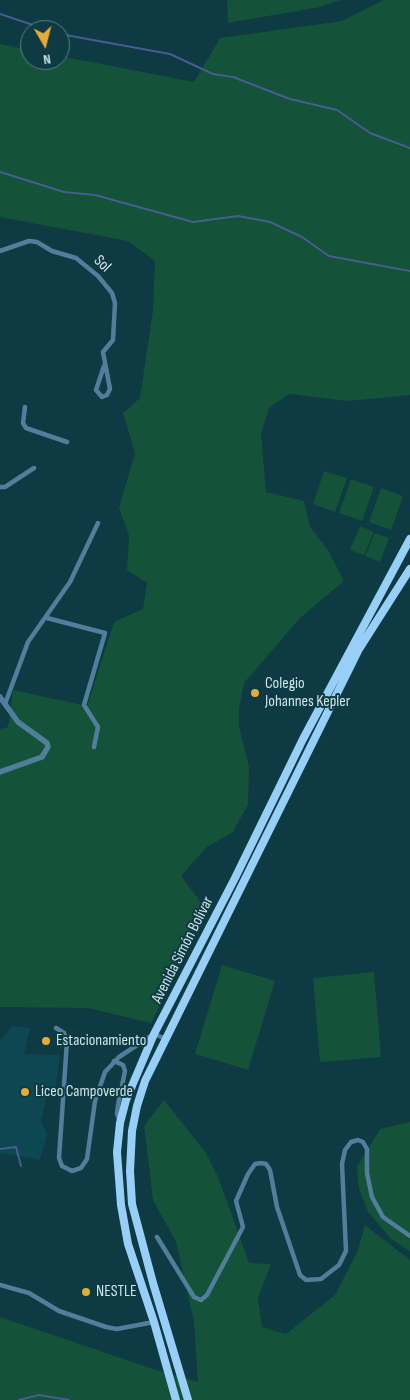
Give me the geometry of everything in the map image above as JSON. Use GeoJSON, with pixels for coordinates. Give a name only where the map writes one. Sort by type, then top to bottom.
{"type":"FeatureCollection","features":[{"type":"Feature","properties":{"kind":"highway","name":"Avenida Simón Bolívar"},"geometry":{"type":"LineString","coordinates":[[176,1400],[154,1322],[128,1244],[121,1205],[118,1168],[120,1123],[132,1082],[154,1034],[235,878],[303,738],[410,539]]}},
{"type":"Feature","properties":{"kind":"highway","name":"Avenida Simón Bolívar"},"geometry":{"type":"LineString","coordinates":[[188,1400],[132,1204],[130,1171],[132,1131],[137,1106],[145,1081],[359,649],[410,569]]}},
{"type":"Feature","properties":{"kind":"street","name":"Sol"},"geometry":{"type":"LineString","coordinates":[[0,251],[29,241],[36,242],[45,248],[76,258],[98,276],[115,297],[113,340],[103,352],[104,366],[109,376],[110,389],[102,397],[96,390],[104,366]]}},
{"type":"Feature","properties":{"kind":"street"},"geometry":{"type":"LineString","coordinates":[[25,407],[23,420],[26,428],[67,442]]}},
{"type":"Feature","properties":{"kind":"street"},"geometry":{"type":"LineString","coordinates":[[0,488],[5,487],[34,468]]}},
{"type":"Feature","properties":{"kind":"street"},"geometry":{"type":"LineString","coordinates":[[6,704],[28,642],[47,618],[70,582],[98,523]]}},
{"type":"Feature","properties":{"kind":"street"},"geometry":{"type":"LineString","coordinates":[[47,618],[105,633],[84,705],[98,727],[94,747]]}},
{"type":"Feature","properties":{"kind":"street"},"geometry":{"type":"LineString","coordinates":[[0,698],[18,722],[47,743],[48,748],[42,757],[0,772]]}},
{"type":"Feature","properties":{"kind":"street"},"geometry":{"type":"LineString","coordinates":[[56,1028],[64,1033],[67,1041],[59,1158],[62,1166],[72,1171],[81,1168],[85,1164],[99,1087],[105,1072],[114,1061],[154,1034],[166,1039]]}},
{"type":"Feature","properties":{"kind":"street"},"geometry":{"type":"LineString","coordinates":[[114,1061],[123,1066],[125,1071],[117,1115],[120,1123]]}},
{"type":"Feature","properties":{"kind":"street"},"geometry":{"type":"LineString","coordinates":[[157,1237],[194,1297],[201,1300],[207,1295],[243,1227],[236,1201],[248,1174],[255,1164],[261,1162],[266,1164],[270,1170],[277,1207],[300,1274],[306,1280],[321,1279],[339,1265],[346,1251],[342,1164],[345,1150],[351,1142],[358,1140],[363,1142],[367,1149],[367,1173],[370,1189],[383,1217],[410,1236]]}},
{"type":"Feature","properties":{"kind":"street"},"geometry":{"type":"LineString","coordinates":[[0,1285],[29,1292],[59,1311],[106,1327],[117,1329],[154,1322]]}},
{"type":"Feature","properties":{"kind":"shaded area","name":"Liceo Campoverde"},"geometry":{"type":"Polygon","coordinates":[[[12,1026],[30,1028],[24,1054],[60,1055],[56,1085],[46,1099],[41,1121],[47,1134],[40,1160],[0,1153],[0,1041],[12,1026]]]}},
{"type":"Feature","properties":{"kind":"green space"},"geometry":{"type":"Polygon","coordinates":[[[227,0],[340,0],[320,7],[228,23],[227,0]]]}},
{"type":"Feature","properties":{"kind":"green space"},"geometry":{"type":"Polygon","coordinates":[[[384,0],[410,0],[410,395],[348,401],[289,394],[269,408],[261,434],[266,492],[304,501],[310,527],[328,550],[344,581],[300,618],[244,683],[239,709],[239,727],[249,767],[248,804],[233,832],[207,847],[181,876],[203,905],[194,936],[151,1023],[88,1008],[0,1007],[0,729],[8,727],[13,690],[87,706],[114,622],[143,609],[147,583],[127,570],[129,536],[119,508],[135,453],[123,413],[140,398],[153,310],[155,261],[128,241],[0,217],[0,44],[20,48],[20,70],[70,70],[70,58],[194,82],[220,38],[342,21],[384,0]]]}},
{"type":"Feature","properties":{"kind":"green space"},"geometry":{"type":"Polygon","coordinates":[[[324,471],[347,478],[335,512],[313,504],[324,471]]]}},
{"type":"Feature","properties":{"kind":"green space"},"geometry":{"type":"Polygon","coordinates":[[[351,479],[374,487],[362,521],[339,513],[351,479]]]}},
{"type":"Feature","properties":{"kind":"green space"},"geometry":{"type":"Polygon","coordinates":[[[381,488],[403,496],[391,530],[369,522],[381,488]]]}},
{"type":"Feature","properties":{"kind":"green space"},"geometry":{"type":"Polygon","coordinates":[[[360,526],[374,532],[364,555],[350,550],[360,526]]]}},
{"type":"Feature","properties":{"kind":"green space"},"geometry":{"type":"Polygon","coordinates":[[[375,533],[389,538],[380,562],[365,556],[375,533]]]}},
{"type":"Feature","properties":{"kind":"green space"},"geometry":{"type":"Polygon","coordinates":[[[222,965],[275,981],[248,1070],[195,1054],[222,965]]]}},
{"type":"Feature","properties":{"kind":"green space"},"geometry":{"type":"Polygon","coordinates":[[[374,972],[381,1057],[320,1062],[313,978],[374,972]]]}},
{"type":"Feature","properties":{"kind":"green space"},"geometry":{"type":"Polygon","coordinates":[[[164,1100],[206,1153],[218,1177],[249,1263],[271,1264],[258,1298],[262,1327],[286,1334],[335,1295],[358,1250],[365,1225],[410,1260],[410,1400],[0,1400],[0,1317],[153,1369],[198,1382],[194,1322],[176,1242],[153,1200],[144,1126],[164,1100]]]}},
{"type":"Feature","properties":{"kind":"green space"},"geometry":{"type":"Polygon","coordinates":[[[410,1122],[410,1251],[391,1239],[368,1212],[359,1189],[357,1167],[380,1129],[410,1122]]]}},
{"type":"Feature","properties":{"kind":"waterway"},"geometry":{"type":"LineString","coordinates":[[0,14],[20,21]]}},
{"type":"Feature","properties":{"kind":"waterway"},"geometry":{"type":"LineString","coordinates":[[70,36],[170,54],[213,74],[233,77],[290,99],[337,110],[370,133],[410,148]]}},
{"type":"Feature","properties":{"kind":"waterway"},"geometry":{"type":"LineString","coordinates":[[0,172],[64,192],[95,195],[193,222],[238,216],[270,222],[302,237],[329,256],[410,271]]}},
{"type":"Feature","properties":{"kind":"waterway"},"geometry":{"type":"LineString","coordinates":[[0,1149],[16,1147],[21,1166]]}},
{"type":"Feature","properties":{"kind":"waterway"},"geometry":{"type":"LineString","coordinates":[[19,1400],[39,1395],[69,1400]]}},
{"type":"Feature","properties":{"kind":"place","name":"Colegio Johannes Kepler"},"geometry":{"type":"Point","coordinates":[255,693]}},
{"type":"Feature","properties":{"kind":"place","name":"Estacionamiento"},"geometry":{"type":"Point","coordinates":[46,1041]}},
{"type":"Feature","properties":{"kind":"place","name":"Liceo Campoverde"},"geometry":{"type":"Point","coordinates":[25,1092]}},
{"type":"Feature","properties":{"kind":"place","name":"NESTLE"},"geometry":{"type":"Point","coordinates":[86,1292]}}]}
